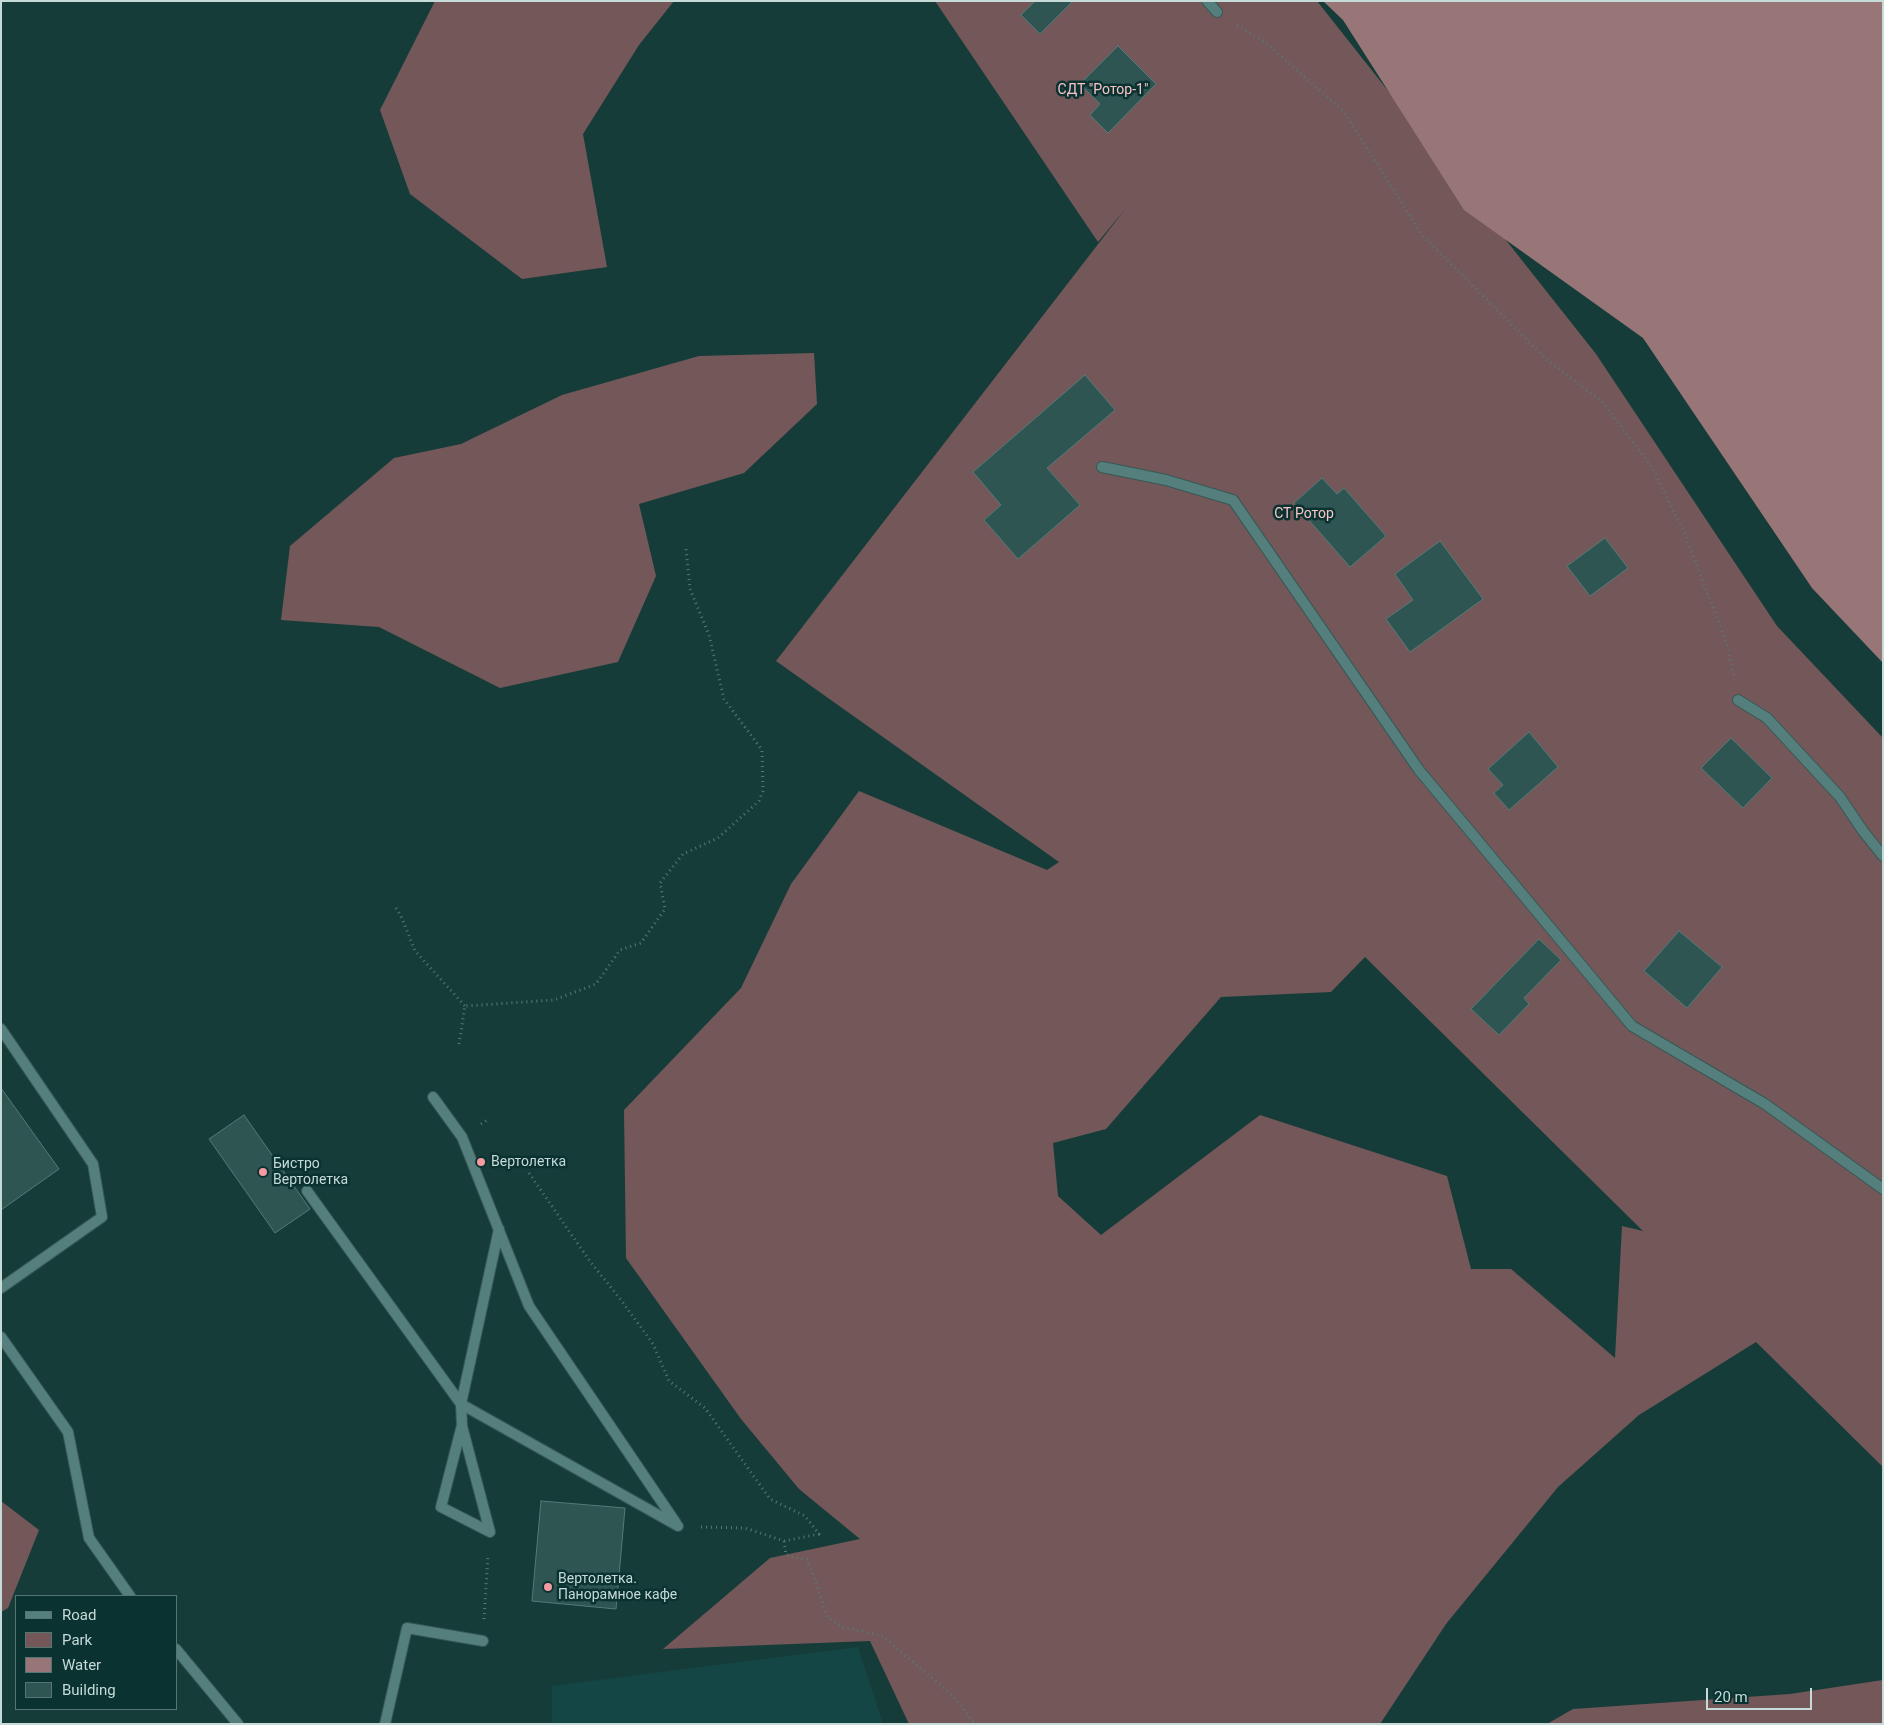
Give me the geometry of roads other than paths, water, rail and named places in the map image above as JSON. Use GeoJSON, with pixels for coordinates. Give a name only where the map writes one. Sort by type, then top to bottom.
{"type":"FeatureCollection","features":[{"type":"Feature","properties":{"kind":"street"},"geometry":{"type":"LineString","coordinates":[[1207,1],[1217,12]]}},
{"type":"Feature","properties":{"kind":"street"},"geometry":{"type":"LineString","coordinates":[[1102,466],[1166,480],[1233,500],[1419,770],[1632,1026],[1765,1104],[1883,1189]]}},
{"type":"Feature","properties":{"kind":"street"},"geometry":{"type":"LineString","coordinates":[[1738,700],[1767,718],[1840,797],[1883,856]]}},
{"type":"Feature","properties":{"kind":"street"},"geometry":{"type":"LineString","coordinates":[[1,1029],[93,1164],[102,1217],[1,1288]]}},
{"type":"Feature","properties":{"kind":"street"},"geometry":{"type":"LineString","coordinates":[[307,1190],[461,1404],[678,1526],[529,1306],[462,1137],[433,1097]]}},
{"type":"Feature","properties":{"kind":"street"},"geometry":{"type":"LineString","coordinates":[[462,1425],[441,1507],[490,1532],[462,1425],[461,1404],[499,1228]]}},
{"type":"Feature","properties":{"kind":"street"},"geometry":{"type":"LineString","coordinates":[[1,1337],[68,1432],[89,1538],[129,1595]]}},
{"type":"Feature","properties":{"kind":"street"},"geometry":{"type":"LineString","coordinates":[[385,1724],[407,1628],[483,1641]]}},
{"type":"Feature","properties":{"kind":"street"},"geometry":{"type":"LineString","coordinates":[[178,1651],[238,1724]]}},
{"type":"Feature","properties":{"kind":"water"},"geometry":{"type":"Polygon","coordinates":[[[1323,1],[1883,1],[1883,663],[1812,588],[1643,338],[1464,210],[1343,20],[1323,1]]]}},
{"type":"Feature","properties":{"kind":"place","name":"Вертолетка"},"geometry":{"type":"Point","coordinates":[481,1162]}},
{"type":"Feature","properties":{"kind":"place","name":"Бистро Вертолетка"},"geometry":{"type":"Point","coordinates":[263,1172]}},
{"type":"Feature","properties":{"kind":"place","name":"Вертолетка. Панорамное кафе"},"geometry":{"type":"Point","coordinates":[548,1587]}},
{"type":"Feature","properties":{"kind":"park label","name":"СДТ \"Ротор-1\""},"geometry":{"type":"Point","coordinates":[1103,90]}},
{"type":"Feature","properties":{"kind":"park label","name":"СТ Ротор"},"geometry":{"type":"Point","coordinates":[1304,514]}}]}
